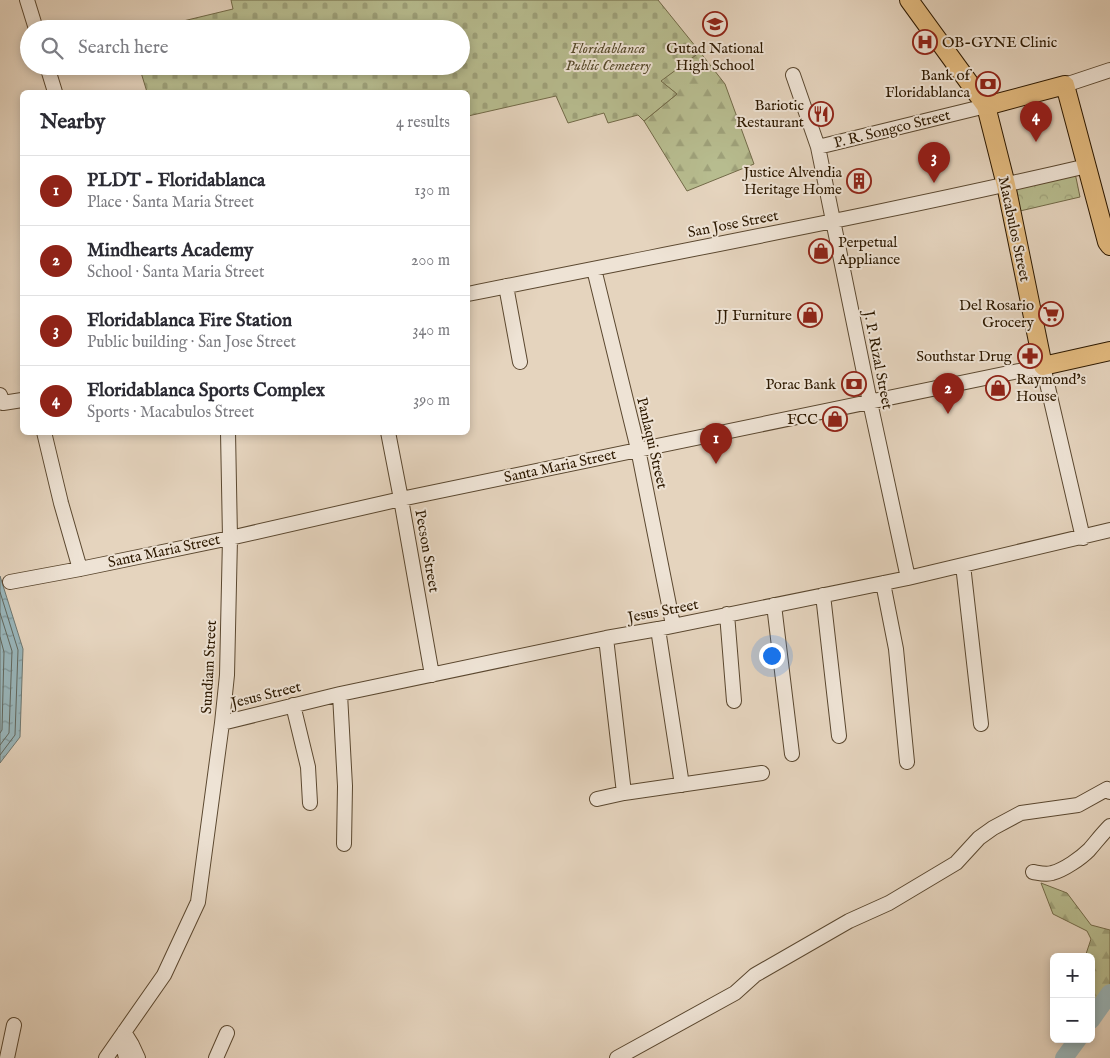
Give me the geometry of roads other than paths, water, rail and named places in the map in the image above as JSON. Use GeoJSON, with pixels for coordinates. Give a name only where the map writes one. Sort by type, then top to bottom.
{"type":"FeatureCollection","features":[{"type":"Feature","properties":{"kind":"main road","name":"Macabulos Street"},"geometry":{"type":"LineString","coordinates":[[909,0],[986,106],[1006,185],[1044,366]]}},
{"type":"Feature","properties":{"kind":"main road","name":"P. R. Songco Street"},"geometry":{"type":"LineString","coordinates":[[986,106],[1064,85]]}},
{"type":"Feature","properties":{"kind":"main road"},"geometry":{"type":"LineString","coordinates":[[1064,85],[1110,246]]}},
{"type":"Feature","properties":{"kind":"main road","name":"Santa Maria Street"},"geometry":{"type":"LineString","coordinates":[[1044,366],[1110,351]]}},
{"type":"Feature","properties":{"kind":"street"},"geometry":{"type":"LineString","coordinates":[[27,0],[33,20]]}},
{"type":"Feature","properties":{"kind":"street","name":"P. R. Songco Street"},"geometry":{"type":"LineString","coordinates":[[1064,85],[1110,70]]}},
{"type":"Feature","properties":{"kind":"street"},"geometry":{"type":"LineString","coordinates":[[50,75],[54,90]]}},
{"type":"Feature","properties":{"kind":"street","name":"J. P. Rizal Street"},"geometry":{"type":"LineString","coordinates":[[793,75],[818,147],[908,578]]}},
{"type":"Feature","properties":{"kind":"street","name":"P. R. Songco Street"},"geometry":{"type":"LineString","coordinates":[[818,147],[986,106]]}},
{"type":"Feature","properties":{"kind":"street","name":"San Jose Street"},"geometry":{"type":"LineString","coordinates":[[470,294],[1006,185],[1087,166]]}},
{"type":"Feature","properties":{"kind":"street","name":"Panlaqui Street"},"geometry":{"type":"LineString","coordinates":[[594,269],[638,449],[673,626]]}},
{"type":"Feature","properties":{"kind":"street"},"geometry":{"type":"LineString","coordinates":[[506,286],[520,362]]}},
{"type":"Feature","properties":{"kind":"street","name":"Santa Maria Street"},"geometry":{"type":"LineString","coordinates":[[10,582],[230,538],[638,449],[1044,366]]}},
{"type":"Feature","properties":{"kind":"street","name":"Macabulos Street"},"geometry":{"type":"LineString","coordinates":[[1044,366],[1083,538]]}},
{"type":"Feature","properties":{"kind":"street"},"geometry":{"type":"LineString","coordinates":[[2,399],[20,400]]}},
{"type":"Feature","properties":{"kind":"street"},"geometry":{"type":"LineString","coordinates":[[45,435],[61,503],[80,569]]}},
{"type":"Feature","properties":{"kind":"street","name":"Sundiam Street"},"geometry":{"type":"LineString","coordinates":[[106,1058],[164,975],[198,902],[227,675],[230,538],[228,435]]}},
{"type":"Feature","properties":{"kind":"street","name":"Pecson Street"},"geometry":{"type":"LineString","coordinates":[[389,435],[402,499],[432,675]]}},
{"type":"Feature","properties":{"kind":"street","name":"Jesus Street"},"geometry":{"type":"LineString","coordinates":[[222,723],[340,694],[606,638],[908,578],[1083,538],[1110,530]]}},
{"type":"Feature","properties":{"kind":"street"},"geometry":{"type":"LineString","coordinates":[[963,565],[981,724]]}},
{"type":"Feature","properties":{"kind":"street"},"geometry":{"type":"LineString","coordinates":[[883,583],[896,649],[907,762]]}},
{"type":"Feature","properties":{"kind":"street"},"geometry":{"type":"LineString","coordinates":[[823,595],[839,736]]}},
{"type":"Feature","properties":{"kind":"street"},"geometry":{"type":"LineString","coordinates":[[774,605],[792,754]]}},
{"type":"Feature","properties":{"kind":"street"},"geometry":{"type":"LineString","coordinates":[[726,614],[734,701]]}},
{"type":"Feature","properties":{"kind":"street"},"geometry":{"type":"LineString","coordinates":[[658,629],[682,785]]}},
{"type":"Feature","properties":{"kind":"street"},"geometry":{"type":"LineString","coordinates":[[606,638],[624,794]]}},
{"type":"Feature","properties":{"kind":"street"},"geometry":{"type":"LineString","coordinates":[[340,694],[345,786],[344,844]]}},
{"type":"Feature","properties":{"kind":"street"},"geometry":{"type":"LineString","coordinates":[[293,705],[308,767],[310,803]]}},
{"type":"Feature","properties":{"kind":"street"},"geometry":{"type":"LineString","coordinates":[[597,799],[762,773]]}},
{"type":"Feature","properties":{"kind":"street"},"geometry":{"type":"LineString","coordinates":[[617,1058],[735,993],[755,975],[840,926],[889,903],[956,863],[979,838],[993,828],[1021,814],[1078,805],[1107,788],[1110,792]]}},
{"type":"Feature","properties":{"kind":"street"},"geometry":{"type":"LineString","coordinates":[[1033,872],[1042,874],[1052,873],[1071,864],[1088,851],[1110,826]]}},
{"type":"Feature","properties":{"kind":"street"},"geometry":{"type":"LineString","coordinates":[[7,1058],[14,1025]]}},
{"type":"Feature","properties":{"kind":"street"},"geometry":{"type":"LineString","coordinates":[[216,1058],[227,1033]]}},
{"type":"Feature","properties":{"kind":"street"},"geometry":{"type":"LineString","coordinates":[[123,1034],[126,1058]]}},
{"type":"Feature","properties":{"kind":"street"},"geometry":{"type":"LineString","coordinates":[[123,1034],[132,1045],[138,1058]]}},
{"type":"Feature","properties":{"kind":"water"},"geometry":{"type":"Polygon","coordinates":[[[0,576],[23,649],[20,737],[0,763],[0,576]]]}},
{"type":"Feature","properties":{"kind":"waterway"},"geometry":{"type":"LineString","coordinates":[[1095,1014],[1110,993]]}},
{"type":"Feature","properties":{"kind":"waterway"},"geometry":{"type":"LineString","coordinates":[[1064,1058],[1075,1043]]}},
{"type":"Feature","properties":{"kind":"place","name":"Gutad National High School"},"geometry":{"type":"Point","coordinates":[715,24]}},
{"type":"Feature","properties":{"kind":"place","name":"OB-GYNE Clinic"},"geometry":{"type":"Point","coordinates":[925,42]}},
{"type":"Feature","properties":{"kind":"place","name":"Bank of Floridablanca"},"geometry":{"type":"Point","coordinates":[988,84]}},
{"type":"Feature","properties":{"kind":"place","name":"Bariotic Restaurant"},"geometry":{"type":"Point","coordinates":[821,114]}},
{"type":"Feature","properties":{"kind":"place","name":"Floridablanca Sports Complex"},"geometry":{"type":"Point","coordinates":[1036,142]}},
{"type":"Feature","properties":{"kind":"place","name":"Justice Alvendia Heritage Home"},"geometry":{"type":"Point","coordinates":[859,181]}},
{"type":"Feature","properties":{"kind":"place","name":"Floridablanca Fire Station"},"geometry":{"type":"Point","coordinates":[934,183]}},
{"type":"Feature","properties":{"kind":"place","name":"Perpetual Appliance"},"geometry":{"type":"Point","coordinates":[821,251]}},
{"type":"Feature","properties":{"kind":"place","name":"Del Rosario Grocery"},"geometry":{"type":"Point","coordinates":[1051,314]}},
{"type":"Feature","properties":{"kind":"place","name":"JJ Furniture"},"geometry":{"type":"Point","coordinates":[810,315]}},
{"type":"Feature","properties":{"kind":"place","name":"Southstar Drug"},"geometry":{"type":"Point","coordinates":[1030,356]}},
{"type":"Feature","properties":{"kind":"place","name":"Porac Bank"},"geometry":{"type":"Point","coordinates":[854,384]}},
{"type":"Feature","properties":{"kind":"place","name":"Raymond's House"},"geometry":{"type":"Point","coordinates":[998,388]}},
{"type":"Feature","properties":{"kind":"place","name":"Mindhearts Academy"},"geometry":{"type":"Point","coordinates":[948,414]}},
{"type":"Feature","properties":{"kind":"place","name":"FCC"},"geometry":{"type":"Point","coordinates":[835,419]}},
{"type":"Feature","properties":{"kind":"place","name":"PLDT - Floridablanca"},"geometry":{"type":"Point","coordinates":[716,464]}},
{"type":"Feature","properties":{"kind":"park label","name":"Floridablanca Public Cemetery"},"geometry":{"type":"Point","coordinates":[608,56]}}]}
